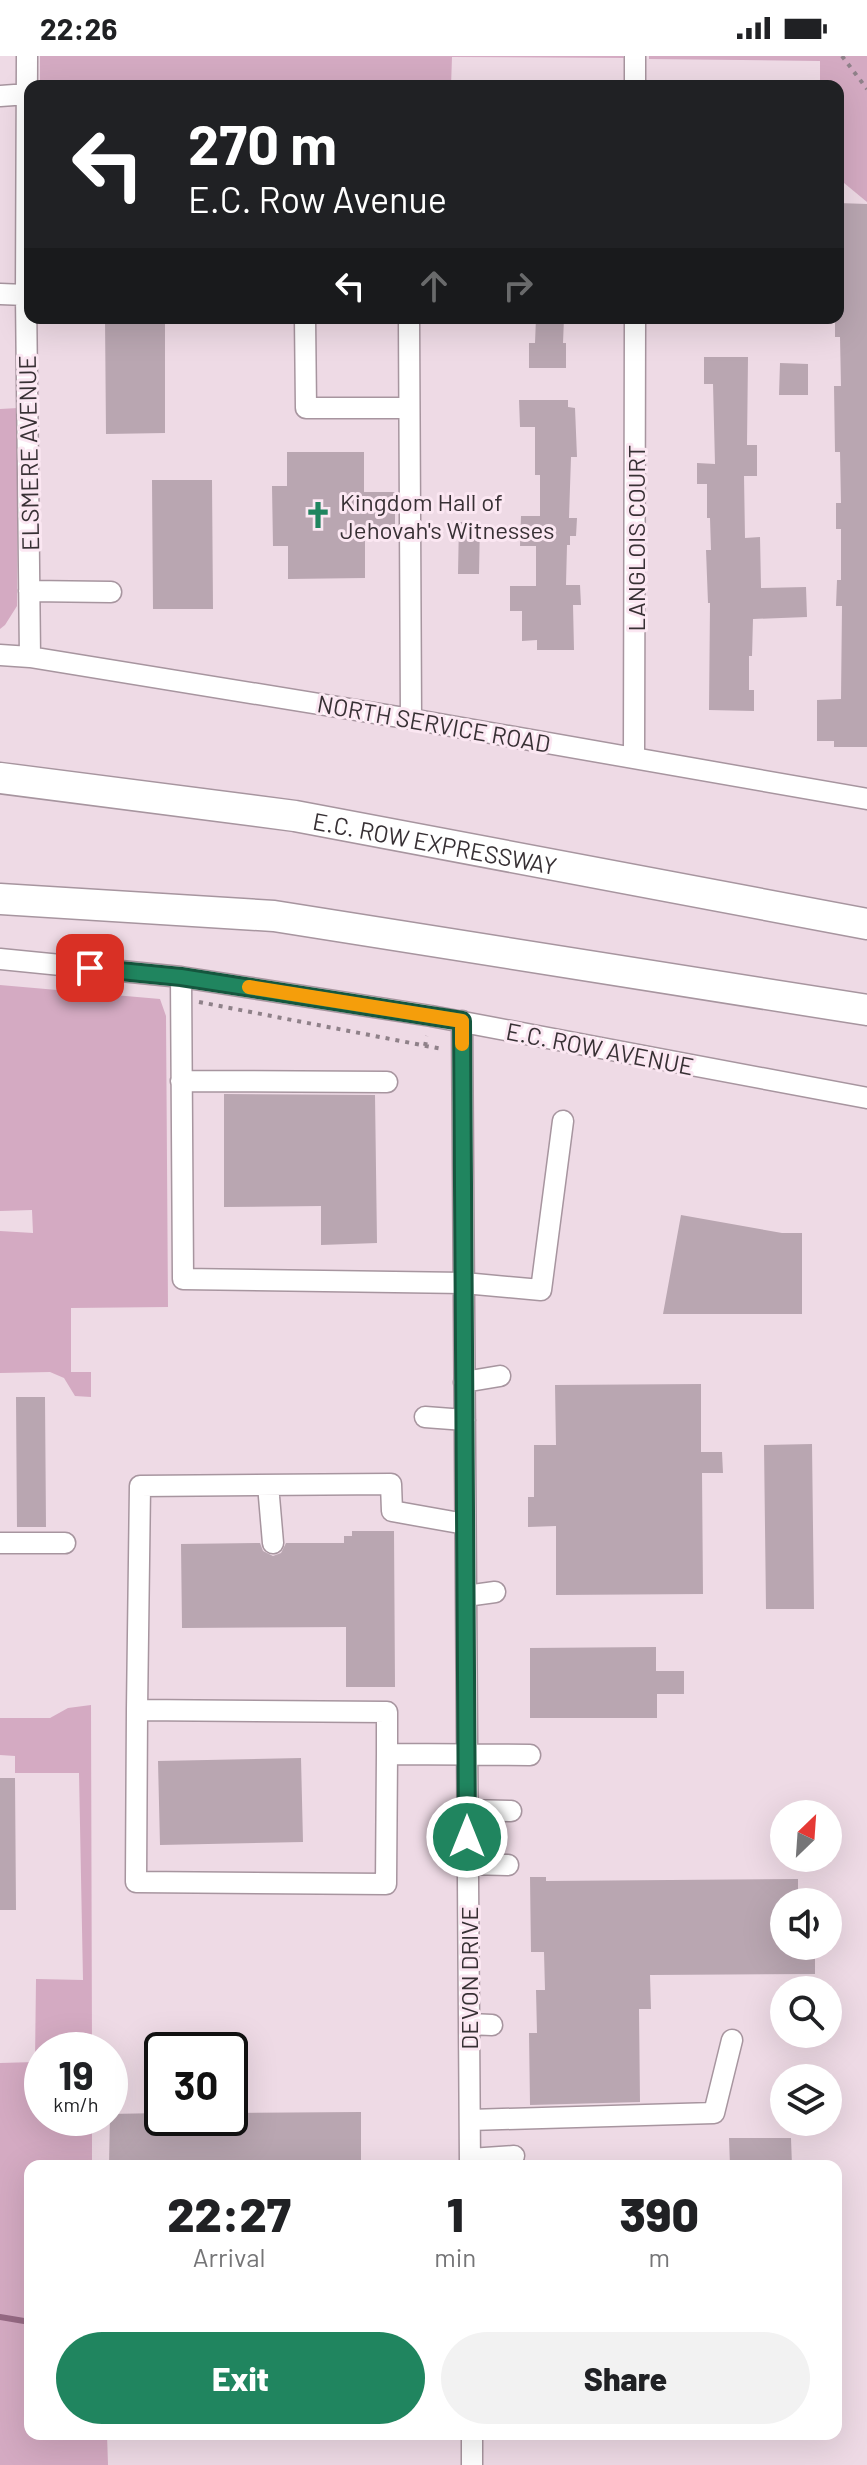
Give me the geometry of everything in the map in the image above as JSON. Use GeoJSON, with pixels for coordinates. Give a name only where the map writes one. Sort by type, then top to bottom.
{"type":"FeatureCollection","features":[{"type":"Feature","properties":{"kind":"highway","name":"E.C. ROW EXPRESSWAY"},"geometry":{"type":"LineString","coordinates":[[0,778],[295,816],[867,924]]}},
{"type":"Feature","properties":{"kind":"highway"},"geometry":{"type":"LineString","coordinates":[[0,899],[274,916],[867,1010]]}},
{"type":"Feature","properties":{"kind":"street","name":"ELSMERE AVENUE"},"geometry":{"type":"LineString","coordinates":[[27,56],[28,80]]}},
{"type":"Feature","properties":{"kind":"street"},"geometry":{"type":"LineString","coordinates":[[635,56],[635,80]]}},
{"type":"Feature","properties":{"kind":"street"},"geometry":{"type":"LineString","coordinates":[[0,96],[24,94]]}},
{"type":"Feature","properties":{"kind":"street"},"geometry":{"type":"LineString","coordinates":[[0,294],[24,291]]}},
{"type":"Feature","properties":{"kind":"street","name":"ELSMERE AVENUE"},"geometry":{"type":"LineString","coordinates":[[27,324],[30,657]]}},
{"type":"Feature","properties":{"kind":"street"},"geometry":{"type":"LineString","coordinates":[[305,324],[306,408],[409,408]]}},
{"type":"Feature","properties":{"kind":"street"},"geometry":{"type":"LineString","coordinates":[[409,324],[411,719]]}},
{"type":"Feature","properties":{"kind":"street","name":"LANGLOIS COURT"},"geometry":{"type":"LineString","coordinates":[[634,758],[635,324]]}},
{"type":"Feature","properties":{"kind":"street"},"geometry":{"type":"LineString","coordinates":[[29,591],[111,592]]}},
{"type":"Feature","properties":{"kind":"street","name":"NORTH SERVICE ROAD"},"geometry":{"type":"LineString","coordinates":[[0,655],[30,657],[411,719],[867,799]]}},
{"type":"Feature","properties":{"kind":"street","name":"E.C. ROW AVENUE"},"geometry":{"type":"LineString","coordinates":[[0,959],[181,977],[462,1021],[867,1098]]}},
{"type":"Feature","properties":{"kind":"street"},"geometry":{"type":"LineString","coordinates":[[181,977],[183,1279],[464,1283],[541,1290],[563,1121]]}},
{"type":"Feature","properties":{"kind":"street","name":"DEVON DRIVE"},"geometry":{"type":"LineString","coordinates":[[462,1021],[470,2160]]}},
{"type":"Feature","properties":{"kind":"street"},"geometry":{"type":"LineString","coordinates":[[181,1081],[387,1082]]}},
{"type":"Feature","properties":{"kind":"street"},"geometry":{"type":"LineString","coordinates":[[464,1382],[500,1376]]}},
{"type":"Feature","properties":{"kind":"street"},"geometry":{"type":"LineString","coordinates":[[425,1417],[465,1420]]}},
{"type":"Feature","properties":{"kind":"street"},"geometry":{"type":"LineString","coordinates":[[137,1710],[387,1712],[386,1884],[136,1882],[137,1710],[140,1486],[391,1484],[392,1511],[465,1524]]}},
{"type":"Feature","properties":{"kind":"street"},"geometry":{"type":"LineString","coordinates":[[268,1485],[273,1543]]}},
{"type":"Feature","properties":{"kind":"street"},"geometry":{"type":"LineString","coordinates":[[0,1543],[65,1543]]}},
{"type":"Feature","properties":{"kind":"street"},"geometry":{"type":"LineString","coordinates":[[466,1596],[495,1592]]}},
{"type":"Feature","properties":{"kind":"street"},"geometry":{"type":"LineString","coordinates":[[387,1754],[530,1755]]}},
{"type":"Feature","properties":{"kind":"street"},"geometry":{"type":"LineString","coordinates":[[467,1810],[511,1811]]}},
{"type":"Feature","properties":{"kind":"street"},"geometry":{"type":"LineString","coordinates":[[468,1864],[508,1865]]}},
{"type":"Feature","properties":{"kind":"street"},"geometry":{"type":"LineString","coordinates":[[469,2024],[492,2025]]}},
{"type":"Feature","properties":{"kind":"street"},"geometry":{"type":"LineString","coordinates":[[470,2120],[714,2113],[732,2040]]}},
{"type":"Feature","properties":{"kind":"street"},"geometry":{"type":"LineString","coordinates":[[489,2160],[514,2156]]}},
{"type":"Feature","properties":{"kind":"street"},"geometry":{"type":"LineString","coordinates":[[471,2440],[472,2465]]}},
{"type":"Feature","properties":{"kind":"path"},"geometry":{"type":"LineString","coordinates":[[842,56],[867,89]]}},
{"type":"Feature","properties":{"kind":"path"},"geometry":{"type":"LineString","coordinates":[[209,1004],[444,1049]]}},
{"type":"Feature","properties":{"kind":"shaded area"},"geometry":{"type":"Polygon","coordinates":[[[40,56],[623,56],[624,58],[452,57],[451,80],[40,80],[40,56]]]}},
{"type":"Feature","properties":{"kind":"shaded area"},"geometry":{"type":"Polygon","coordinates":[[[649,56],[867,56],[867,202],[844,183],[844,80],[820,80],[820,61],[649,59],[649,56]]]}},
{"type":"Feature","properties":{"kind":"shaded area"},"geometry":{"type":"Polygon","coordinates":[[[18,408],[17,606],[0,629],[0,409],[18,408]]]}},
{"type":"Feature","properties":{"kind":"shaded area"},"geometry":{"type":"Polygon","coordinates":[[[0,985],[160,999],[166,1016],[168,1307],[71,1308],[71,1372],[91,1372],[91,1397],[75,1396],[64,1378],[50,1372],[0,1373],[0,1231],[33,1233],[32,1210],[0,1211],[0,985]]]}},
{"type":"Feature","properties":{"kind":"shaded area"},"geometry":{"type":"Polygon","coordinates":[[[91,1705],[92,2032],[35,2032],[36,1979],[83,1980],[79,1773],[15,1773],[15,1756],[0,1755],[0,1718],[50,1718],[68,1708],[91,1705]]]}},
{"type":"Feature","properties":{"kind":"shaded area"},"geometry":{"type":"Polygon","coordinates":[[[24,2062],[24,2136],[92,2136],[92,2160],[24,2160],[24,2440],[107,2440],[108,2465],[0,2465],[0,2063],[24,2062]]]}},
{"type":"Feature","properties":{"kind":"building"},"geometry":{"type":"Polygon","coordinates":[[[844,203],[867,204],[867,747],[834,747],[834,741],[817,741],[817,700],[841,699],[842,606],[836,606],[837,580],[841,580],[841,529],[836,529],[836,503],[841,503],[840,452],[835,452],[834,386],[841,386],[840,337],[835,337],[835,324],[844,324],[844,203]]]}},
{"type":"Feature","properties":{"kind":"building"},"geometry":{"type":"Polygon","coordinates":[[[105,324],[165,324],[165,433],[106,434],[105,324]]]}},
{"type":"Feature","properties":{"kind":"building"},"geometry":{"type":"Polygon","coordinates":[[[536,324],[564,324],[566,368],[529,368],[529,343],[535,343],[536,324]]]}},
{"type":"Feature","properties":{"kind":"building"},"geometry":{"type":"Polygon","coordinates":[[[704,357],[748,357],[747,445],[757,445],[757,476],[744,476],[745,538],[760,537],[761,588],[806,587],[807,617],[753,619],[749,690],[754,690],[754,711],[709,710],[710,603],[706,550],[711,550],[710,518],[707,518],[707,484],[697,484],[697,463],[715,464],[713,384],[704,384],[704,357]]]}},
{"type":"Feature","properties":{"kind":"building"},"geometry":{"type":"Polygon","coordinates":[[[780,363],[808,364],[808,395],[779,395],[780,363]]]}},
{"type":"Feature","properties":{"kind":"building"},"geometry":{"type":"Polygon","coordinates":[[[519,400],[568,400],[568,407],[575,408],[577,457],[571,457],[569,518],[577,518],[576,536],[570,536],[570,545],[567,545],[566,585],[580,585],[581,605],[573,605],[574,650],[537,650],[537,640],[522,641],[522,611],[510,611],[510,586],[536,586],[536,546],[520,546],[521,516],[540,516],[540,475],[535,475],[535,427],[520,427],[519,400]]]}},
{"type":"Feature","properties":{"kind":"building","name":"Kingdom Hall of Jehovah's Witnesses"},"geometry":{"type":"Polygon","coordinates":[[[287,452],[364,452],[364,492],[395,492],[395,537],[365,538],[365,578],[288,579],[288,546],[273,546],[272,486],[287,486],[287,452]]]}},
{"type":"Feature","properties":{"kind":"building"},"geometry":{"type":"Polygon","coordinates":[[[152,480],[212,480],[213,609],[153,609],[152,480]]]}},
{"type":"Feature","properties":{"kind":"building"},"geometry":{"type":"Polygon","coordinates":[[[459,522],[480,522],[479,574],[458,574],[459,522]]]}},
{"type":"Feature","properties":{"kind":"building"},"geometry":{"type":"Polygon","coordinates":[[[224,1094],[375,1095],[377,1243],[321,1245],[321,1206],[224,1207],[224,1094]]]}},
{"type":"Feature","properties":{"kind":"building"},"geometry":{"type":"Polygon","coordinates":[[[681,1215],[782,1233],[802,1233],[802,1314],[663,1314],[681,1215]]]}},
{"type":"Feature","properties":{"kind":"building"},"geometry":{"type":"Polygon","coordinates":[[[701,1384],[701,1452],[722,1452],[723,1473],[702,1473],[703,1594],[556,1595],[556,1526],[528,1527],[528,1497],[534,1497],[534,1445],[556,1445],[555,1385],[701,1384]]]}},
{"type":"Feature","properties":{"kind":"building"},"geometry":{"type":"Polygon","coordinates":[[[16,1397],[45,1397],[46,1527],[17,1527],[16,1397]]]}},
{"type":"Feature","properties":{"kind":"building"},"geometry":{"type":"Polygon","coordinates":[[[812,1444],[814,1609],[766,1609],[764,1445],[812,1444]]]}},
{"type":"Feature","properties":{"kind":"building"},"geometry":{"type":"Polygon","coordinates":[[[352,1531],[394,1531],[395,1687],[346,1687],[346,1627],[182,1628],[181,1544],[260,1543],[263,1551],[273,1556],[281,1553],[286,1543],[344,1543],[344,1536],[352,1536],[352,1531]]]}},
{"type":"Feature","properties":{"kind":"building"},"geometry":{"type":"Polygon","coordinates":[[[656,1647],[656,1671],[684,1671],[684,1694],[657,1694],[657,1718],[530,1718],[530,1648],[656,1647]]]}},
{"type":"Feature","properties":{"kind":"building"},"geometry":{"type":"Polygon","coordinates":[[[301,1758],[303,1842],[160,1845],[158,1761],[301,1758]]]}},
{"type":"Feature","properties":{"kind":"building"},"geometry":{"type":"Polygon","coordinates":[[[0,1778],[15,1778],[16,1910],[0,1910],[0,1778]]]}},
{"type":"Feature","properties":{"kind":"building"},"geometry":{"type":"Polygon","coordinates":[[[530,1877],[546,1877],[546,1881],[798,1879],[798,1888],[770,1888],[770,1960],[815,1960],[815,1974],[650,1975],[651,2009],[639,2009],[640,2102],[530,2105],[529,2033],[537,2033],[536,1990],[545,1990],[544,1952],[531,1952],[530,1877]]]}},
{"type":"Feature","properties":{"kind":"building"},"geometry":{"type":"Polygon","coordinates":[[[361,2112],[361,2160],[109,2160],[110,2136],[128,2136],[128,2114],[144,2113],[144,2136],[248,2136],[248,2113],[361,2112]]]}},
{"type":"Feature","properties":{"kind":"building"},"geometry":{"type":"Polygon","coordinates":[[[729,2138],[791,2138],[792,2160],[730,2160],[729,2138]]]}},
{"type":"Feature","properties":{"kind":"waterway"},"geometry":{"type":"LineString","coordinates":[[0,2317],[24,2321]]}},
{"type":"Feature","properties":{"kind":"slow traffic"},"geometry":{"type":"LineString","coordinates":[[249,987],[462,1021],[462,1044]]}},
{"type":"Feature","properties":{"kind":"place","name":"Kingdom Hall of Jehovah's Witnesses"},"geometry":{"type":"Point","coordinates":[318,515]}},
{"type":"Feature","properties":{"kind":"route"},"geometry":{"type":"LineString","coordinates":[[90,968],[181,977],[462,1021],[467,1837]]}}]}
